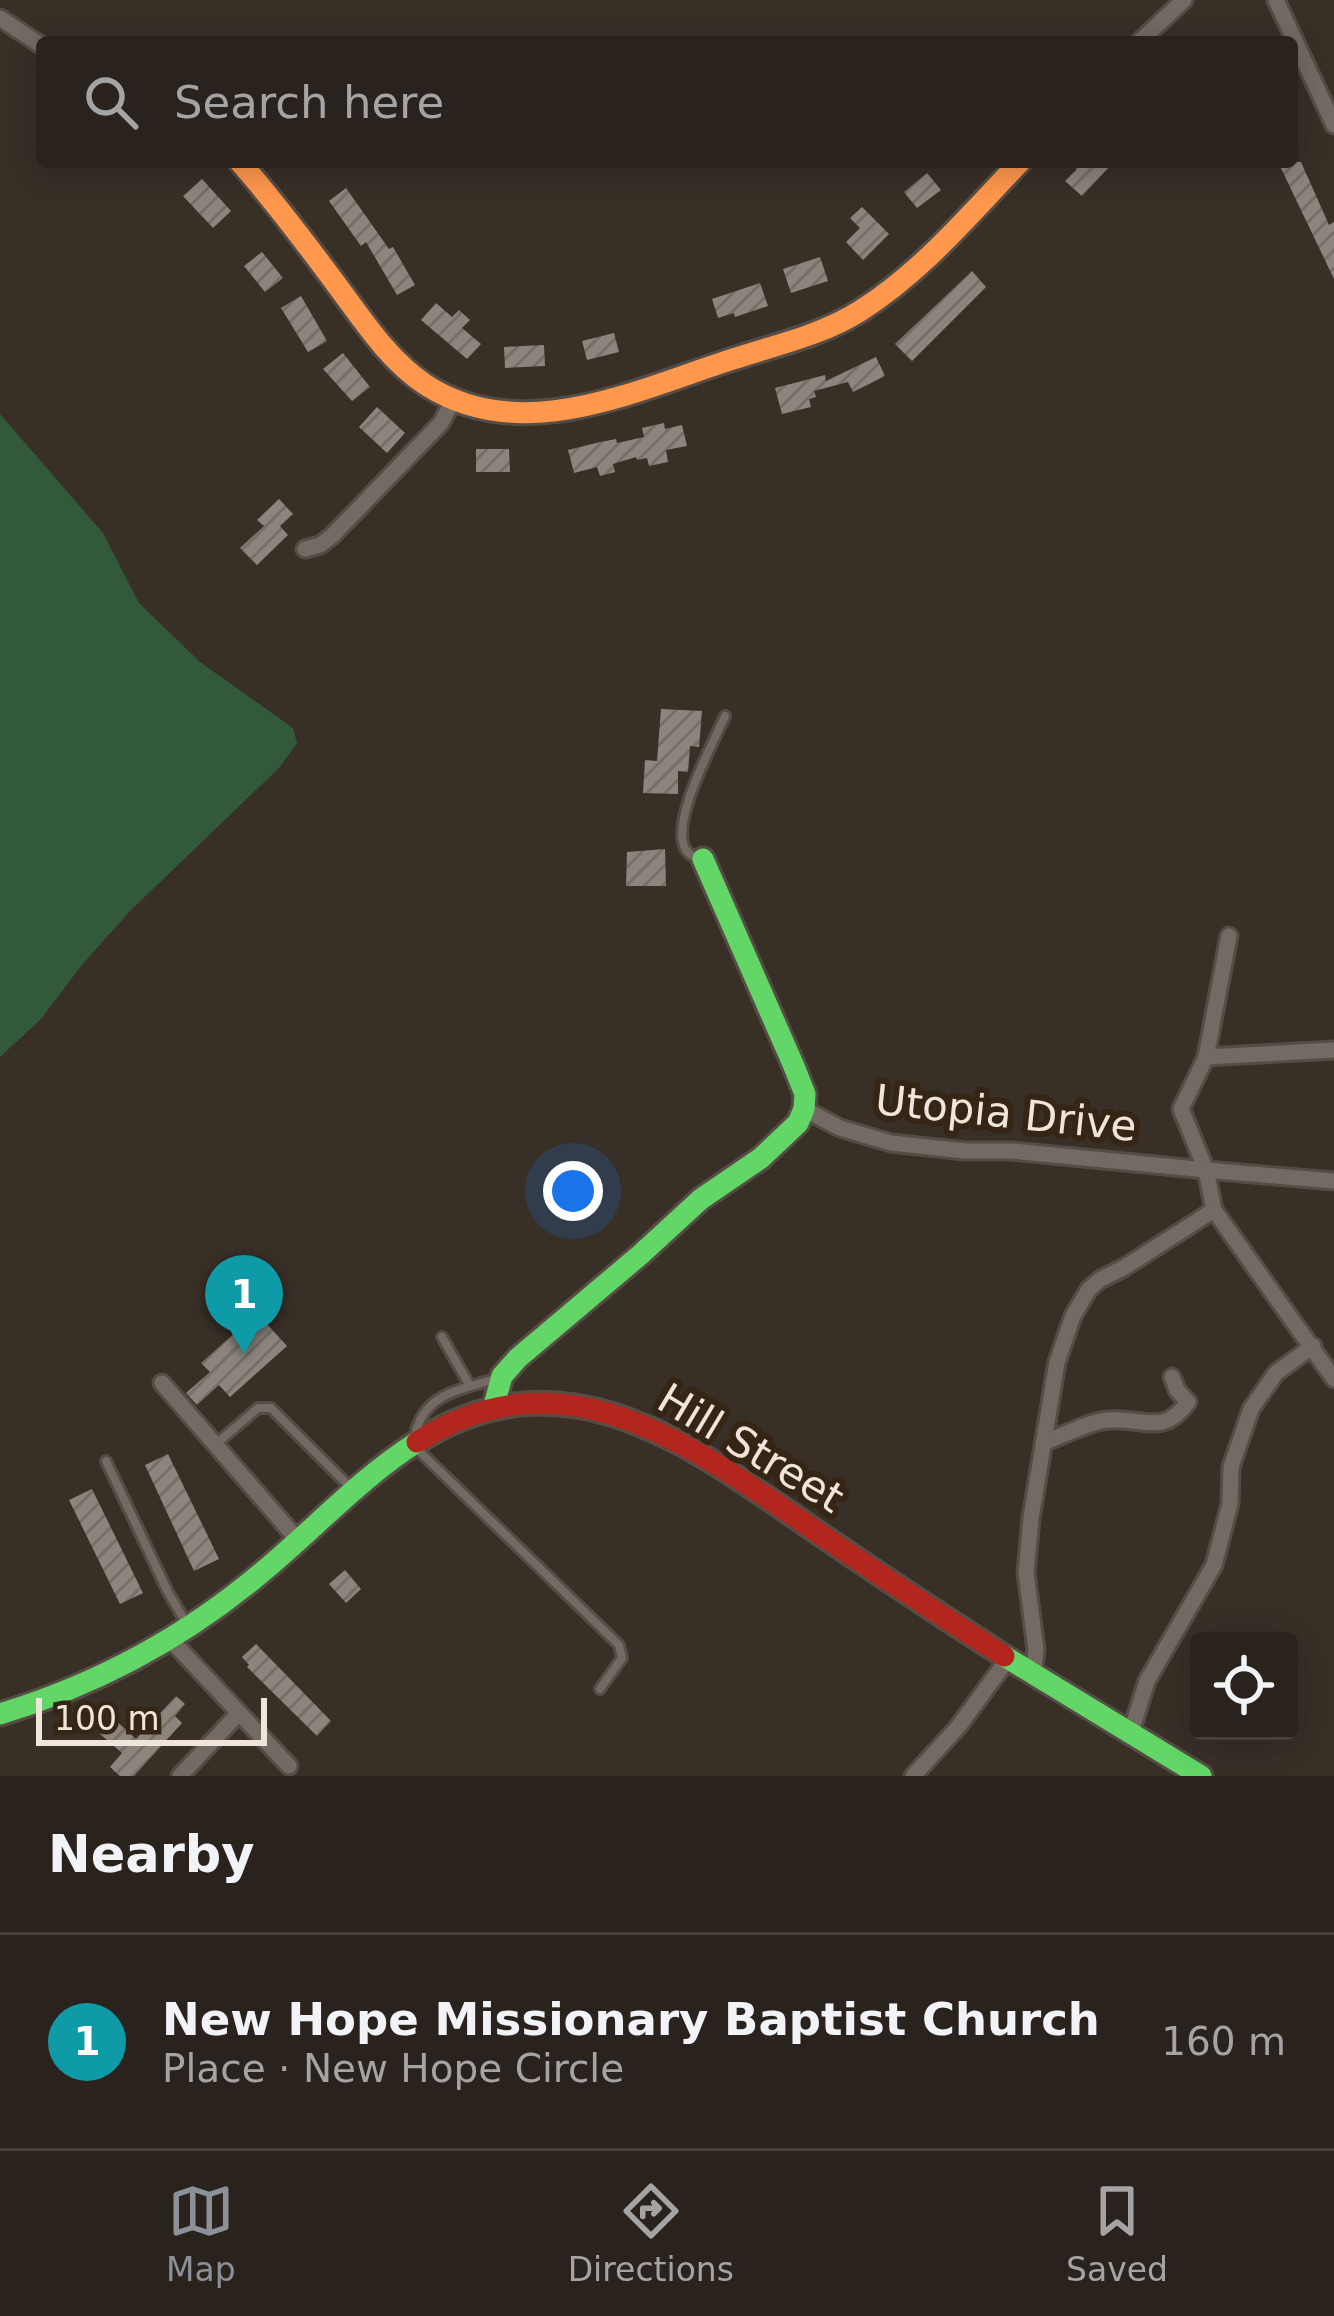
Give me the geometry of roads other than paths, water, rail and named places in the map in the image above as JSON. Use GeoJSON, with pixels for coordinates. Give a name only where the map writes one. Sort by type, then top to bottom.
{"type":"FeatureCollection","features":[{"type":"Feature","properties":{"kind":"street"},"geometry":{"type":"LineString","coordinates":[[1145,36],[1184,0]]}},
{"type":"Feature","properties":{"kind":"street"},"geometry":{"type":"LineString","coordinates":[[1276,0],[1293,36]]}},
{"type":"Feature","properties":{"kind":"street"},"geometry":{"type":"LineString","coordinates":[[0,18],[36,42]]}},
{"type":"Feature","properties":{"kind":"street"},"geometry":{"type":"LineString","coordinates":[[1298,47],[1334,125]]}},
{"type":"Feature","properties":{"kind":"street"},"geometry":{"type":"LineString","coordinates":[[244,168],[386,349],[424,383],[470,406],[523,413],[628,392],[832,326],[895,284],[1014,168]]}},
{"type":"Feature","properties":{"kind":"street"},"geometry":{"type":"LineString","coordinates":[[305,549],[332,536],[441,423],[454,399]]}},
{"type":"Feature","properties":{"kind":"street"},"geometry":{"type":"LineString","coordinates":[[494,1409],[502,1376],[518,1358],[700,1199],[775,1147],[798,1123],[804,1109],[805,1094],[794,1064],[704,859]]}},
{"type":"Feature","properties":{"kind":"street"},"geometry":{"type":"LineString","coordinates":[[1229,936],[1205,1057],[1180,1109],[1206,1170],[1214,1210],[1334,1379]]}},
{"type":"Feature","properties":{"kind":"street"},"geometry":{"type":"LineString","coordinates":[[1205,1057],[1334,1050]]}},
{"type":"Feature","properties":{"kind":"street","name":"Utopia Drive"},"geometry":{"type":"LineString","coordinates":[[804,1109],[840,1128],[890,1143],[1334,1181]]}},
{"type":"Feature","properties":{"kind":"street"},"geometry":{"type":"LineString","coordinates":[[1034,1674],[1036,1650],[1026,1573],[1057,1362],[1073,1316],[1101,1279],[1214,1210]]}},
{"type":"Feature","properties":{"kind":"street"},"geometry":{"type":"LineString","coordinates":[[1130,1735],[1147,1681],[1214,1565],[1230,1504],[1231,1467],[1251,1409],[1276,1373],[1313,1346]]}},
{"type":"Feature","properties":{"kind":"street"},"geometry":{"type":"LineString","coordinates":[[1043,1443],[1106,1420],[1148,1424],[1178,1416],[1188,1402],[1172,1377]]}},
{"type":"Feature","properties":{"kind":"street"},"geometry":{"type":"LineString","coordinates":[[162,1383],[297,1539]]}},
{"type":"Feature","properties":{"kind":"street","name":"Hill Street"},"geometry":{"type":"LineString","coordinates":[[0,1714],[70,1690],[179,1633],[248,1584],[412,1444],[453,1422],[525,1402],[586,1406],[650,1427],[710,1460],[1008,1659],[1201,1776]]}},
{"type":"Feature","properties":{"kind":"street"},"geometry":{"type":"LineString","coordinates":[[179,1633],[238,1714],[290,1766]]}},
{"type":"Feature","properties":{"kind":"street"},"geometry":{"type":"LineString","coordinates":[[913,1776],[958,1727],[1008,1659]]}},
{"type":"Feature","properties":{"kind":"street"},"geometry":{"type":"LineString","coordinates":[[180,1776],[238,1714]]}},
{"type":"Feature","properties":{"kind":"lane"},"geometry":{"type":"LineString","coordinates":[[704,859],[690,855],[684,847],[684,812],[725,716]]}},
{"type":"Feature","properties":{"kind":"lane"},"geometry":{"type":"LineString","coordinates":[[442,1336],[470,1386]]}},
{"type":"Feature","properties":{"kind":"lane"},"geometry":{"type":"LineString","coordinates":[[502,1376],[427,1407],[412,1444],[619,1645],[622,1658],[599,1690]]}},
{"type":"Feature","properties":{"kind":"lane"},"geometry":{"type":"LineString","coordinates":[[215,1445],[258,1408],[272,1408],[353,1490]]}},
{"type":"Feature","properties":{"kind":"lane"},"geometry":{"type":"LineString","coordinates":[[106,1461],[168,1592],[179,1633]]}},
{"type":"Feature","properties":{"kind":"place","name":"New Hope Missionary Baptist Church"},"geometry":{"type":"Point","coordinates":[244,1354]}}]}
